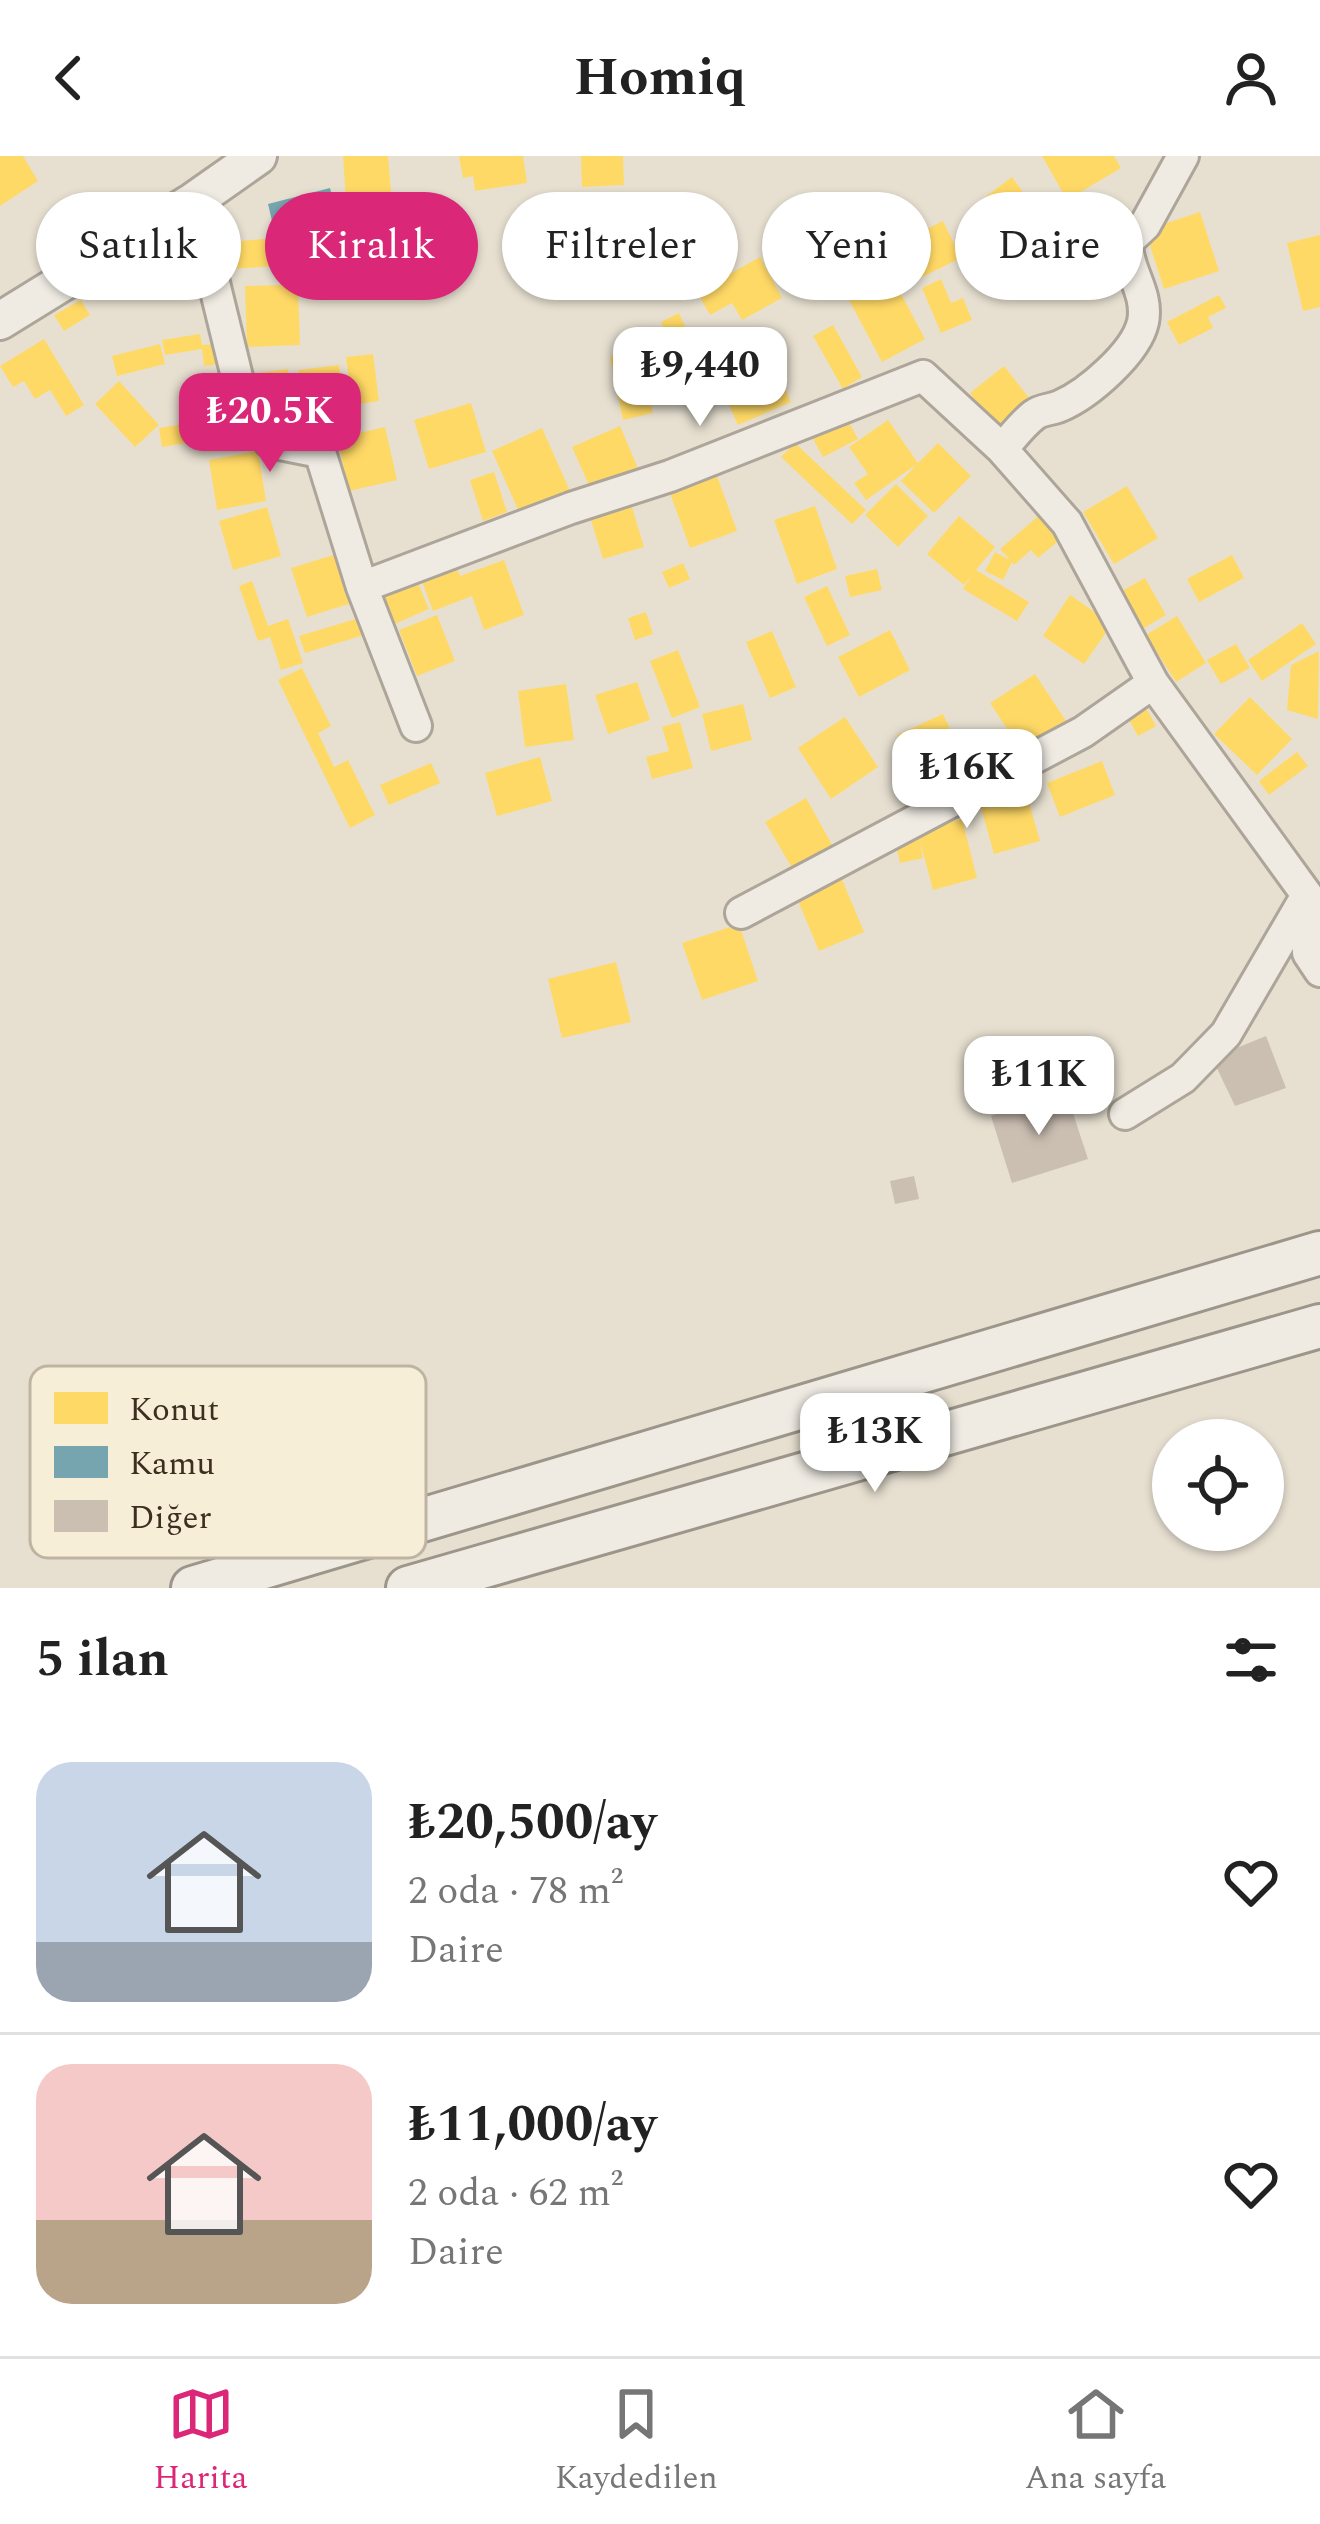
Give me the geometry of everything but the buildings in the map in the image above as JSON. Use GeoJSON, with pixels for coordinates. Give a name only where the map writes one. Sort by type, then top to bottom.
{"type":"FeatureCollection","features":[{"type":"Feature","properties":{"kind":"main road"},"geometry":{"type":"LineString","coordinates":[[426,1519],[1320,1253]]}},
{"type":"Feature","properties":{"kind":"main road"},"geometry":{"type":"LineString","coordinates":[[408,1588],[1320,1326]]}},
{"type":"Feature","properties":{"kind":"main road"},"geometry":{"type":"LineString","coordinates":[[193,1588],[294,1558]]}},
{"type":"Feature","properties":{"kind":"street"},"geometry":{"type":"LineString","coordinates":[[207,192],[258,156]]}},
{"type":"Feature","properties":{"kind":"street"},"geometry":{"type":"LineString","coordinates":[[1002,449],[1037,412],[1060,406],[1119,366],[1129,350],[1143,323],[1143,292],[1126,258],[1127,242],[1145,225],[1182,156]]}},
{"type":"Feature","properties":{"kind":"street"},"geometry":{"type":"LineString","coordinates":[[0,321],[36,299]]}},
{"type":"Feature","properties":{"kind":"street"},"geometry":{"type":"LineString","coordinates":[[218,300],[239,385],[270,442],[320,452],[362,587],[416,726]]}},
{"type":"Feature","properties":{"kind":"street"},"geometry":{"type":"LineString","coordinates":[[362,587],[670,476],[923,376],[1002,449],[1067,523],[1153,683],[1307,896],[1308,953],[1320,971]]}},
{"type":"Feature","properties":{"kind":"street"},"geometry":{"type":"LineString","coordinates":[[741,913],[1083,732],[1153,683]]}},
{"type":"Feature","properties":{"kind":"street"},"geometry":{"type":"LineString","coordinates":[[1125,1114],[1184,1078],[1226,1034],[1307,896]]}}]}
